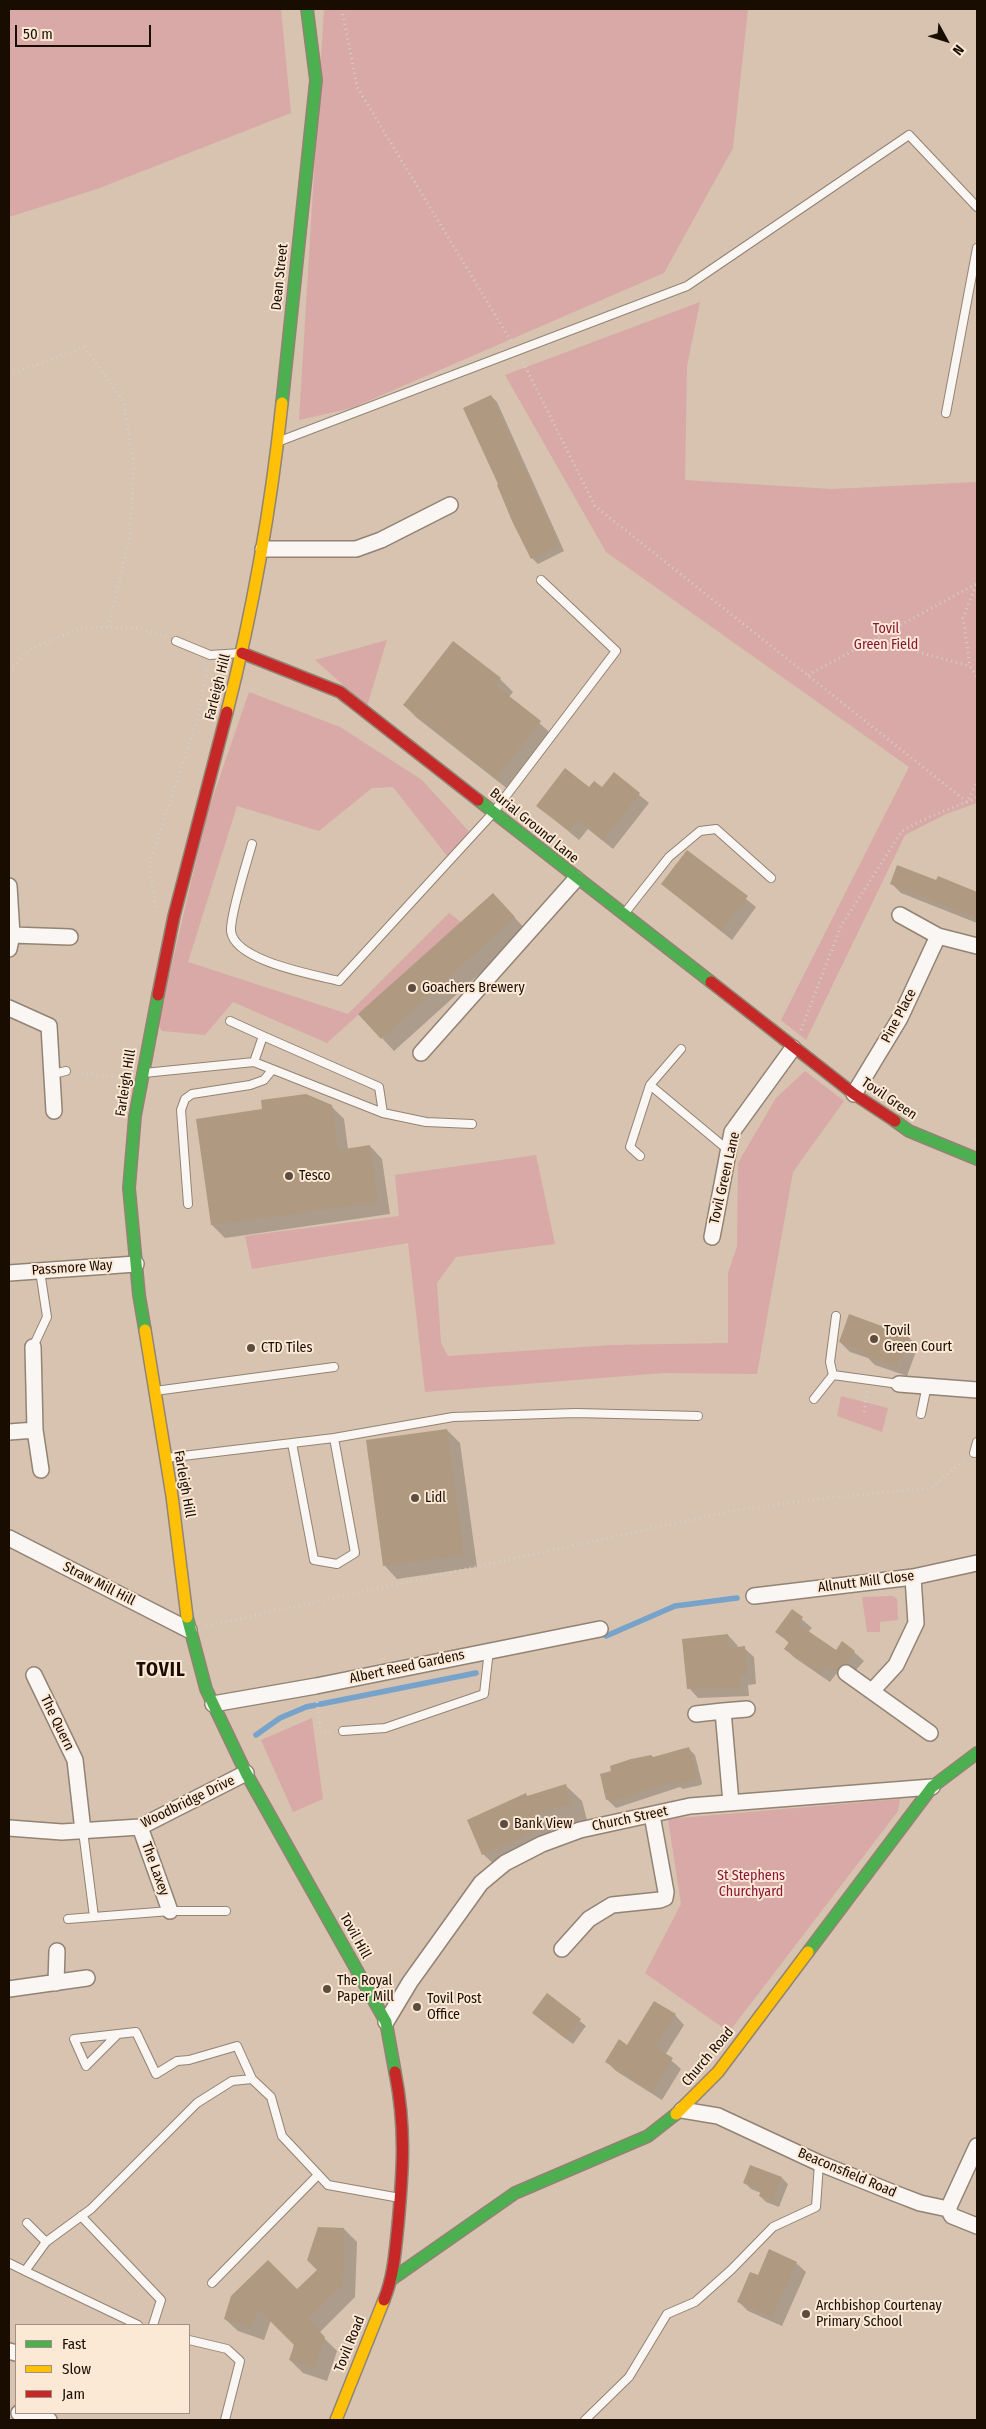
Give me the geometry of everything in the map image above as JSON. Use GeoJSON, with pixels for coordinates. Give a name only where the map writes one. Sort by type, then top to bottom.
{"type":"FeatureCollection","features":[{"type":"Feature","properties":{"kind":"main road","name":"Dean Street"},"geometry":{"type":"LineString","coordinates":[[264,549],[278,441],[316,80],[307,9]]}},
{"type":"Feature","properties":{"kind":"main road","name":"Farleigh Hill"},"geometry":{"type":"LineString","coordinates":[[189,1630],[172,1496],[153,1391],[136,1264],[130,1188],[135,1116],[174,916],[242,653],[264,549]]}},
{"type":"Feature","properties":{"kind":"main road","name":"Burial Ground Lane"},"geometry":{"type":"LineString","coordinates":[[242,653],[340,692],[576,879],[794,1048]]}},
{"type":"Feature","properties":{"kind":"main road","name":"Tovil Green"},"geometry":{"type":"LineString","coordinates":[[794,1048],[854,1094],[909,1131],[977,1159]]}},
{"type":"Feature","properties":{"kind":"main road","name":"Tovil Hill"},"geometry":{"type":"LineString","coordinates":[[189,1630],[213,1704],[246,1773],[386,2022],[402,2107],[404,2163],[392,2279]]}},
{"type":"Feature","properties":{"kind":"main road","name":"Church Road"},"geometry":{"type":"LineString","coordinates":[[392,2279],[514,2194],[648,2136],[682,2110],[718,2072],[932,1787],[974,1760]]}},
{"type":"Feature","properties":{"kind":"main road","name":"Tovil Road"},"geometry":{"type":"LineString","coordinates":[[336,2420],[392,2279]]}},
{"type":"Feature","properties":{"kind":"street"},"geometry":{"type":"LineString","coordinates":[[264,549],[356,549],[381,540],[450,505]]}},
{"type":"Feature","properties":{"kind":"street"},"geometry":{"type":"LineString","coordinates":[[421,1053],[576,879]]}},
{"type":"Feature","properties":{"kind":"street"},"geometry":{"type":"LineString","coordinates":[[9,886],[10,942],[70,937]]}},
{"type":"Feature","properties":{"kind":"street"},"geometry":{"type":"LineString","coordinates":[[900,915],[938,936],[977,946]]}},
{"type":"Feature","properties":{"kind":"street","name":"Pine Place"},"geometry":{"type":"LineString","coordinates":[[854,1094],[900,1018],[938,936]]}},
{"type":"Feature","properties":{"kind":"street"},"geometry":{"type":"LineString","coordinates":[[9,1008],[48,1026],[60,1072],[54,1111]]}},
{"type":"Feature","properties":{"kind":"street","name":"Tovil Green Lane"},"geometry":{"type":"LineString","coordinates":[[712,1237],[732,1132],[794,1048]]}},
{"type":"Feature","properties":{"kind":"street","name":"Passmore Way"},"geometry":{"type":"LineString","coordinates":[[9,1273],[136,1264]]}},
{"type":"Feature","properties":{"kind":"street"},"geometry":{"type":"LineString","coordinates":[[33,1348],[35,1430],[41,1470]]}},
{"type":"Feature","properties":{"kind":"street"},"geometry":{"type":"LineString","coordinates":[[899,1384],[977,1390]]}},
{"type":"Feature","properties":{"kind":"street"},"geometry":{"type":"LineString","coordinates":[[9,1432],[35,1430]]}},
{"type":"Feature","properties":{"kind":"street","name":"Straw Mill Hill"},"geometry":{"type":"LineString","coordinates":[[9,1538],[189,1630]]}},
{"type":"Feature","properties":{"kind":"street","name":"Allnutt Mill Close"},"geometry":{"type":"LineString","coordinates":[[754,1596],[913,1577],[977,1563]]}},
{"type":"Feature","properties":{"kind":"street"},"geometry":{"type":"LineString","coordinates":[[872,1691],[896,1665],[916,1623],[913,1577]]}},
{"type":"Feature","properties":{"kind":"street","name":"Albert Reed Gardens"},"geometry":{"type":"LineString","coordinates":[[213,1704],[316,1686],[489,1650],[538,1643],[600,1629]]}},
{"type":"Feature","properties":{"kind":"street"},"geometry":{"type":"LineString","coordinates":[[846,1673],[930,1733]]}},
{"type":"Feature","properties":{"kind":"street","name":"The Quern"},"geometry":{"type":"LineString","coordinates":[[34,1675],[75,1760],[83,1831]]}},
{"type":"Feature","properties":{"kind":"street"},"geometry":{"type":"LineString","coordinates":[[696,1714],[747,1709]]}},
{"type":"Feature","properties":{"kind":"street"},"geometry":{"type":"LineString","coordinates":[[723,1711],[731,1803]]}},
{"type":"Feature","properties":{"kind":"street","name":"Woodbridge Drive"},"geometry":{"type":"LineString","coordinates":[[9,1828],[83,1831],[140,1827],[246,1773]]}},
{"type":"Feature","properties":{"kind":"street","name":"Church Street"},"geometry":{"type":"LineString","coordinates":[[386,2022],[410,1982],[481,1883],[505,1863],[542,1844],[580,1830],[690,1806],[932,1787]]}},
{"type":"Feature","properties":{"kind":"street"},"geometry":{"type":"LineString","coordinates":[[562,1949],[589,1919],[612,1905],[665,1898],[666,1892],[652,1815]]}},
{"type":"Feature","properties":{"kind":"street","name":"The Laxey"},"geometry":{"type":"LineString","coordinates":[[140,1827],[170,1912]]}},
{"type":"Feature","properties":{"kind":"street"},"geometry":{"type":"LineString","coordinates":[[56,1951],[56,1983]]}},
{"type":"Feature","properties":{"kind":"street"},"geometry":{"type":"LineString","coordinates":[[9,1988],[87,1978]]}},
{"type":"Feature","properties":{"kind":"street","name":"Beaconsfield Road"},"geometry":{"type":"LineString","coordinates":[[682,2110],[718,2116],[819,2163],[920,2203],[948,2209]]}},
{"type":"Feature","properties":{"kind":"street"},"geometry":{"type":"LineString","coordinates":[[977,2146],[948,2209],[952,2216],[977,2226]]}},
{"type":"Feature","properties":{"kind":"street"},"geometry":{"type":"LineString","coordinates":[[26,2414],[48,2420]]}},
{"type":"Feature","properties":{"kind":"lane"},"geometry":{"type":"LineString","coordinates":[[278,441],[687,286],[909,135],[977,207]]}},
{"type":"Feature","properties":{"kind":"lane"},"geometry":{"type":"LineString","coordinates":[[946,413],[977,248]]}},
{"type":"Feature","properties":{"kind":"lane"},"geometry":{"type":"LineString","coordinates":[[252,844],[232,922],[233,937],[246,950],[270,963],[339,981],[493,813],[616,650],[541,580]]}},
{"type":"Feature","properties":{"kind":"lane"},"geometry":{"type":"LineString","coordinates":[[176,641],[210,655],[242,653]]}},
{"type":"Feature","properties":{"kind":"lane"},"geometry":{"type":"LineString","coordinates":[[623,915],[669,858],[700,831],[716,829],[771,878]]}},
{"type":"Feature","properties":{"kind":"lane"},"geometry":{"type":"LineString","coordinates":[[230,1021],[379,1087],[383,1113]]}},
{"type":"Feature","properties":{"kind":"lane"},"geometry":{"type":"LineString","coordinates":[[254,1062],[263,1036]]}},
{"type":"Feature","properties":{"kind":"lane"},"geometry":{"type":"LineString","coordinates":[[640,1156],[630,1148],[650,1085],[681,1049]]}},
{"type":"Feature","properties":{"kind":"lane"},"geometry":{"type":"LineString","coordinates":[[142,1074],[254,1062],[383,1113],[426,1122],[472,1124]]}},
{"type":"Feature","properties":{"kind":"lane"},"geometry":{"type":"LineString","coordinates":[[188,1204],[182,1110],[185,1099],[192,1094],[250,1085],[264,1080],[272,1070]]}},
{"type":"Feature","properties":{"kind":"lane"},"geometry":{"type":"LineString","coordinates":[[650,1085],[728,1150]]}},
{"type":"Feature","properties":{"kind":"lane"},"geometry":{"type":"LineString","coordinates":[[33,1348],[47,1317],[40,1271]]}},
{"type":"Feature","properties":{"kind":"lane"},"geometry":{"type":"LineString","coordinates":[[833,1375],[830,1362],[836,1316]]}},
{"type":"Feature","properties":{"kind":"lane"},"geometry":{"type":"LineString","coordinates":[[153,1391],[334,1367]]}},
{"type":"Feature","properties":{"kind":"lane"},"geometry":{"type":"LineString","coordinates":[[833,1375],[899,1384]]}},
{"type":"Feature","properties":{"kind":"lane"},"geometry":{"type":"LineString","coordinates":[[814,1399],[833,1375]]}},
{"type":"Feature","properties":{"kind":"lane"},"geometry":{"type":"LineString","coordinates":[[921,1414],[927,1385]]}},
{"type":"Feature","properties":{"kind":"lane"},"geometry":{"type":"LineString","coordinates":[[164,1458],[334,1438],[453,1417],[576,1413],[698,1416]]}},
{"type":"Feature","properties":{"kind":"lane"},"geometry":{"type":"LineString","coordinates":[[292,1443],[314,1560],[337,1564],[355,1553],[334,1438]]}},
{"type":"Feature","properties":{"kind":"lane"},"geometry":{"type":"LineString","coordinates":[[974,1453],[977,1442]]}},
{"type":"Feature","properties":{"kind":"lane"},"geometry":{"type":"LineString","coordinates":[[343,1731],[385,1728],[484,1694],[489,1650]]}},
{"type":"Feature","properties":{"kind":"lane"},"geometry":{"type":"LineString","coordinates":[[83,1831],[94,1918]]}},
{"type":"Feature","properties":{"kind":"lane"},"geometry":{"type":"LineString","coordinates":[[68,1919],[170,1912],[226,1911]]}},
{"type":"Feature","properties":{"kind":"lane"},"geometry":{"type":"LineString","coordinates":[[118,2034],[86,2066],[74,2039],[118,2034],[136,2032],[156,2074],[177,2061],[189,2060],[236,2046],[252,2079],[271,2097],[282,2136],[318,2175],[328,2184],[400,2198]]}},
{"type":"Feature","properties":{"kind":"lane"},"geometry":{"type":"LineString","coordinates":[[25,2271],[46,2242],[81,2216],[196,2103],[232,2081],[252,2079]]}},
{"type":"Feature","properties":{"kind":"lane"},"geometry":{"type":"LineString","coordinates":[[585,2420],[629,2377],[667,2314],[695,2302],[731,2270],[773,2227],[816,2207],[819,2163]]}},
{"type":"Feature","properties":{"kind":"lane"},"geometry":{"type":"LineString","coordinates":[[212,2283],[318,2175]]}},
{"type":"Feature","properties":{"kind":"lane"},"geometry":{"type":"LineString","coordinates":[[81,2216],[161,2300],[153,2324]]}},
{"type":"Feature","properties":{"kind":"lane"},"geometry":{"type":"LineString","coordinates":[[27,2224],[46,2242]]}},
{"type":"Feature","properties":{"kind":"lane"},"geometry":{"type":"LineString","coordinates":[[9,2263],[136,2324]]}},
{"type":"Feature","properties":{"kind":"lane"},"geometry":{"type":"LineString","coordinates":[[190,2340],[227,2348],[240,2361],[225,2420]]}},
{"type":"Feature","properties":{"kind":"path"},"geometry":{"type":"LineString","coordinates":[[342,9],[357,88],[517,350],[595,506],[967,802]]}},
{"type":"Feature","properties":{"kind":"path"},"geometry":{"type":"LineString","coordinates":[[9,375],[84,346],[124,402],[134,468],[130,536],[108,628]]}},
{"type":"Feature","properties":{"kind":"path"},"geometry":{"type":"LineString","coordinates":[[808,675],[977,584]]}},
{"type":"Feature","properties":{"kind":"path"},"geometry":{"type":"LineString","coordinates":[[977,584],[963,618],[970,666],[977,677]]}},
{"type":"Feature","properties":{"kind":"path"},"geometry":{"type":"LineString","coordinates":[[9,670],[32,648],[84,627],[138,628],[176,641]]}},
{"type":"Feature","properties":{"kind":"path"},"geometry":{"type":"LineString","coordinates":[[874,640],[970,666]]}},
{"type":"Feature","properties":{"kind":"path"},"geometry":{"type":"LineString","coordinates":[[156,911],[148,864],[197,720],[210,655]]}},
{"type":"Feature","properties":{"kind":"path"},"geometry":{"type":"LineString","coordinates":[[967,802],[977,781]]}},
{"type":"Feature","properties":{"kind":"path"},"geometry":{"type":"LineString","coordinates":[[794,1048],[841,926],[902,831],[927,818],[977,798]]}},
{"type":"Feature","properties":{"kind":"path"},"geometry":{"type":"LineString","coordinates":[[60,1072],[124,1080],[142,1074]]}},
{"type":"Feature","properties":{"kind":"path"},"geometry":{"type":"LineString","coordinates":[[864,1412],[869,1380]]}},
{"type":"Feature","properties":{"kind":"path"},"geometry":{"type":"LineString","coordinates":[[189,1630],[731,1510],[931,1488],[974,1453]]}},
{"type":"Feature","properties":{"kind":"path"},"geometry":{"type":"LineString","coordinates":[[318,1709],[321,1733],[343,1731]]}},
{"type":"Feature","properties":{"kind":"green space"},"geometry":{"type":"Polygon","coordinates":[[[9,9],[281,9],[291,113],[97,189],[9,217],[9,9]]]}},
{"type":"Feature","properties":{"kind":"green space"},"geometry":{"type":"Polygon","coordinates":[[[324,9],[748,9],[733,148],[664,273],[352,408],[299,420],[324,9]]]}},
{"type":"Feature","properties":{"kind":"green space","name":"Tovil Green Field"},"geometry":{"type":"Polygon","coordinates":[[[700,302],[687,366],[685,480],[832,489],[977,482],[977,803],[946,814],[905,835],[806,1040],[781,1020],[909,767],[606,552],[505,375],[700,302]]]}},
{"type":"Feature","properties":{"kind":"green space"},"geometry":{"type":"Polygon","coordinates":[[[387,640],[367,706],[315,660],[387,640]]]}},
{"type":"Feature","properties":{"kind":"green space"},"geometry":{"type":"Polygon","coordinates":[[[249,692],[340,727],[422,780],[473,836],[451,861],[393,787],[372,788],[319,831],[237,806],[188,962],[348,1014],[449,913],[461,922],[327,1043],[233,1002],[205,1035],[162,1031],[158,1024],[207,814],[249,692]]]}},
{"type":"Feature","properties":{"kind":"green space"},"geometry":{"type":"Polygon","coordinates":[[[805,1071],[844,1101],[793,1172],[757,1374],[664,1373],[425,1392],[408,1243],[252,1269],[245,1236],[399,1216],[395,1175],[536,1155],[555,1244],[456,1257],[437,1283],[441,1343],[448,1356],[611,1345],[728,1343],[728,1273],[737,1246],[738,1163],[776,1098],[805,1071]]]}},
{"type":"Feature","properties":{"kind":"green space"},"geometry":{"type":"Polygon","coordinates":[[[841,1396],[888,1408],[882,1432],[837,1416],[841,1396]]]}},
{"type":"Feature","properties":{"kind":"green space"},"geometry":{"type":"Polygon","coordinates":[[[893,1596],[897,1599],[898,1620],[880,1622],[880,1632],[867,1632],[862,1597],[893,1596]]]}},
{"type":"Feature","properties":{"kind":"green space"},"geometry":{"type":"Polygon","coordinates":[[[312,1718],[323,1799],[293,1812],[261,1740],[312,1718]]]}},
{"type":"Feature","properties":{"kind":"green space","name":"St Stephens Churchyard"},"geometry":{"type":"Polygon","coordinates":[[[900,1799],[898,1811],[729,2032],[645,1973],[681,1904],[668,1819],[900,1799]]]}},
{"type":"Feature","properties":{"kind":"building"},"geometry":{"type":"Polygon","coordinates":[[[491,395],[559,545],[531,559],[512,521],[498,484],[463,408],[491,395]]]}},
{"type":"Feature","properties":{"kind":"building"},"geometry":{"type":"Polygon","coordinates":[[[453,641],[501,678],[495,685],[541,721],[496,778],[403,705],[453,641]]]}},
{"type":"Feature","properties":{"kind":"building"},"geometry":{"type":"Polygon","coordinates":[[[565,768],[589,787],[594,781],[602,787],[614,772],[640,793],[603,840],[578,820],[569,831],[536,806],[565,768]]]}},
{"type":"Feature","properties":{"kind":"building"},"geometry":{"type":"Polygon","coordinates":[[[687,850],[748,896],[721,931],[661,884],[687,850]]]}},
{"type":"Feature","properties":{"kind":"building"},"geometry":{"type":"Polygon","coordinates":[[[897,865],[936,880],[938,876],[977,892],[977,918],[890,884],[897,865]]]}},
{"type":"Feature","properties":{"kind":"building"},"geometry":{"type":"Polygon","coordinates":[[[493,893],[515,917],[381,1039],[358,1014],[493,893]]]}},
{"type":"Feature","properties":{"kind":"building","name":"Tesco"},"geometry":{"type":"Polygon","coordinates":[[[306,1094],[332,1105],[338,1150],[370,1145],[378,1202],[211,1225],[196,1119],[262,1109],[261,1100],[306,1094]]]}},
{"type":"Feature","properties":{"kind":"building","name":"Tovil Green Court"},"geometry":{"type":"Polygon","coordinates":[[[849,1314],[909,1336],[897,1367],[864,1355],[865,1352],[839,1342],[849,1314]]]}},
{"type":"Feature","properties":{"kind":"building","name":"Lidl"},"geometry":{"type":"Polygon","coordinates":[[[447,1429],[464,1555],[383,1566],[366,1440],[447,1429]]]}},
{"type":"Feature","properties":{"kind":"building"},"geometry":{"type":"Polygon","coordinates":[[[792,1609],[803,1617],[798,1624],[836,1650],[842,1641],[855,1651],[846,1664],[839,1667],[837,1673],[826,1665],[820,1674],[784,1649],[789,1642],[775,1632],[792,1609]]]}},
{"type":"Feature","properties":{"kind":"building"},"geometry":{"type":"Polygon","coordinates":[[[728,1634],[729,1648],[745,1646],[747,1675],[739,1675],[740,1687],[687,1689],[682,1639],[728,1634]]]}},
{"type":"Feature","properties":{"kind":"building"},"geometry":{"type":"Polygon","coordinates":[[[689,1747],[697,1776],[694,1779],[675,1784],[675,1781],[609,1802],[609,1799],[606,1800],[600,1774],[611,1771],[610,1766],[631,1759],[651,1755],[653,1757],[689,1747]]]}},
{"type":"Feature","properties":{"kind":"building","name":"Bank View"},"geometry":{"type":"Polygon","coordinates":[[[566,1784],[571,1804],[536,1814],[542,1828],[482,1855],[467,1820],[526,1793],[527,1796],[566,1784]]]}},
{"type":"Feature","properties":{"kind":"building"},"geometry":{"type":"Polygon","coordinates":[[[547,1993],[581,2019],[566,2039],[532,2013],[547,1993]]]}},
{"type":"Feature","properties":{"kind":"building"},"geometry":{"type":"Polygon","coordinates":[[[654,2001],[676,2014],[655,2047],[673,2058],[652,2091],[605,2062],[619,2039],[627,2045],[654,2001]]]}},
{"type":"Feature","properties":{"kind":"building"},"geometry":{"type":"Polygon","coordinates":[[[750,2165],[782,2177],[773,2202],[759,2196],[761,2190],[743,2183],[750,2165]]]}},
{"type":"Feature","properties":{"kind":"building"},"geometry":{"type":"Polygon","coordinates":[[[318,2227],[344,2228],[343,2284],[308,2319],[325,2337],[314,2369],[289,2360],[294,2345],[258,2309],[251,2328],[224,2319],[231,2296],[268,2260],[297,2289],[317,2270],[307,2260],[318,2227]]]}},
{"type":"Feature","properties":{"kind":"building"},"geometry":{"type":"Polygon","coordinates":[[[769,2249],[797,2262],[772,2317],[737,2302],[750,2272],[758,2275],[769,2249]]]}},
{"type":"Feature","properties":{"kind":"waterway"},"geometry":{"type":"LineString","coordinates":[[606,1636],[675,1606],[737,1598]]}},
{"type":"Feature","properties":{"kind":"waterway"},"geometry":{"type":"LineString","coordinates":[[256,1735],[280,1718],[306,1707],[476,1673]]}},
{"type":"Feature","properties":{"kind":"traffic: fast"},"geometry":{"type":"LineString","coordinates":[[282,403],[316,80],[307,9]]}},
{"type":"Feature","properties":{"kind":"traffic: fast"},"geometry":{"type":"LineString","coordinates":[[478,800],[711,982]]}},
{"type":"Feature","properties":{"kind":"traffic: fast"},"geometry":{"type":"LineString","coordinates":[[145,1330],[139,1295],[129,1188],[135,1116],[158,995]]}},
{"type":"Feature","properties":{"kind":"traffic: fast"},"geometry":{"type":"LineString","coordinates":[[895,1121],[909,1131],[977,1159]]}},
{"type":"Feature","properties":{"kind":"traffic: fast"},"geometry":{"type":"LineString","coordinates":[[187,1617],[206,1689],[246,1773],[386,2022],[395,2072]]}},
{"type":"Feature","properties":{"kind":"traffic: fast"},"geometry":{"type":"LineString","coordinates":[[808,1952],[932,1787],[977,1753]]}},
{"type":"Feature","properties":{"kind":"traffic: fast"},"geometry":{"type":"LineString","coordinates":[[392,2279],[515,2193],[648,2136],[676,2114]]}},
{"type":"Feature","properties":{"kind":"traffic: slow"},"geometry":{"type":"LineString","coordinates":[[227,712],[260,559],[282,403]]}},
{"type":"Feature","properties":{"kind":"traffic: slow"},"geometry":{"type":"LineString","coordinates":[[145,1330],[172,1496],[187,1617]]}},
{"type":"Feature","properties":{"kind":"traffic: slow"},"geometry":{"type":"LineString","coordinates":[[676,2114],[718,2072],[808,1952]]}},
{"type":"Feature","properties":{"kind":"traffic: slow"},"geometry":{"type":"LineString","coordinates":[[336,2420],[384,2300]]}},
{"type":"Feature","properties":{"kind":"traffic: jam"},"geometry":{"type":"LineString","coordinates":[[242,653],[340,692],[478,800]]}},
{"type":"Feature","properties":{"kind":"traffic: jam"},"geometry":{"type":"LineString","coordinates":[[158,995],[174,916],[227,712]]}},
{"type":"Feature","properties":{"kind":"traffic: jam"},"geometry":{"type":"LineString","coordinates":[[711,982],[854,1094],[895,1121]]}},
{"type":"Feature","properties":{"kind":"traffic: jam"},"geometry":{"type":"LineString","coordinates":[[384,2300],[390,2282],[395,2254],[402,2167],[401,2111],[395,2072]]}},
{"type":"Feature","properties":{"kind":"place","name":"Goachers Brewery"},"geometry":{"type":"Point","coordinates":[412,988]}},
{"type":"Feature","properties":{"kind":"place","name":"Tesco"},"geometry":{"type":"Point","coordinates":[289,1176]}},
{"type":"Feature","properties":{"kind":"place","name":"Tovil Green Court"},"geometry":{"type":"Point","coordinates":[874,1339]}},
{"type":"Feature","properties":{"kind":"place","name":"CTD Tiles"},"geometry":{"type":"Point","coordinates":[251,1348]}},
{"type":"Feature","properties":{"kind":"place","name":"Lidl"},"geometry":{"type":"Point","coordinates":[415,1498]}},
{"type":"Feature","properties":{"kind":"place","name":"Bank View"},"geometry":{"type":"Point","coordinates":[504,1824]}},
{"type":"Feature","properties":{"kind":"place","name":"The Royal Paper Mill"},"geometry":{"type":"Point","coordinates":[327,1989]}},
{"type":"Feature","properties":{"kind":"place","name":"Tovil Post Office"},"geometry":{"type":"Point","coordinates":[417,2007]}},
{"type":"Feature","properties":{"kind":"place","name":"Archbishop Courtenay Primary School"},"geometry":{"type":"Point","coordinates":[806,2314]}},
{"type":"Feature","properties":{"kind":"district","name":"TOVIL"},"geometry":{"type":"Point","coordinates":[161,1671]}}]}
